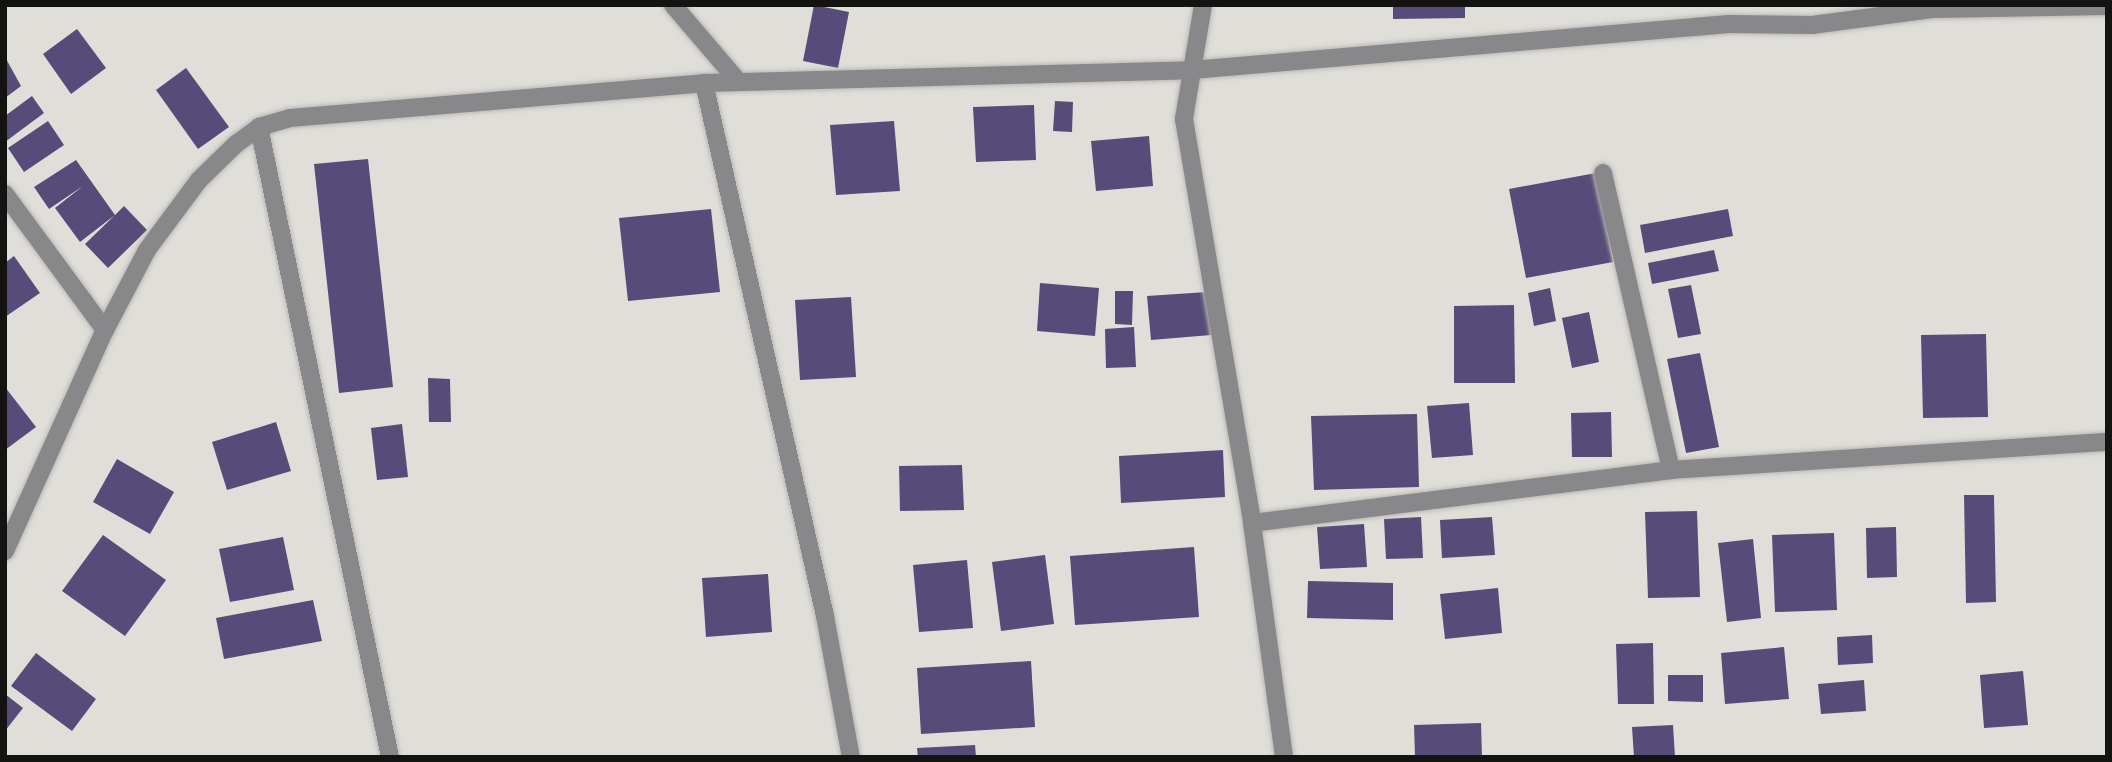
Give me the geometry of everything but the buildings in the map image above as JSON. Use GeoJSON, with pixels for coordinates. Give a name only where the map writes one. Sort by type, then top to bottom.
{"type":"FeatureCollection","features":[{"type":"Feature","properties":{"kind":"street"},"geometry":{"type":"LineString","coordinates":[[673,5],[738,81]]}},
{"type":"Feature","properties":{"kind":"street"},"geometry":{"type":"LineString","coordinates":[[1203,5],[1184,119],[1251,523],[1284,757]]}},
{"type":"Feature","properties":{"kind":"street"},"geometry":{"type":"LineString","coordinates":[[5,551],[105,330],[147,250],[199,180],[259,127],[290,118],[704,83],[1192,70],[1729,24],[1812,25],[1934,9],[2107,6]]}},
{"type":"Feature","properties":{"kind":"street"},"geometry":{"type":"LineString","coordinates":[[704,83],[825,616],[851,757]]}},
{"type":"Feature","properties":{"kind":"street"},"geometry":{"type":"LineString","coordinates":[[259,127],[390,757]]}},
{"type":"Feature","properties":{"kind":"street"},"geometry":{"type":"LineString","coordinates":[[1603,173],[1671,470]]}},
{"type":"Feature","properties":{"kind":"street"},"geometry":{"type":"LineString","coordinates":[[5,194],[105,330]]}},
{"type":"Feature","properties":{"kind":"street"},"geometry":{"type":"LineString","coordinates":[[1251,523],[1671,470],[2107,442]]}}]}
